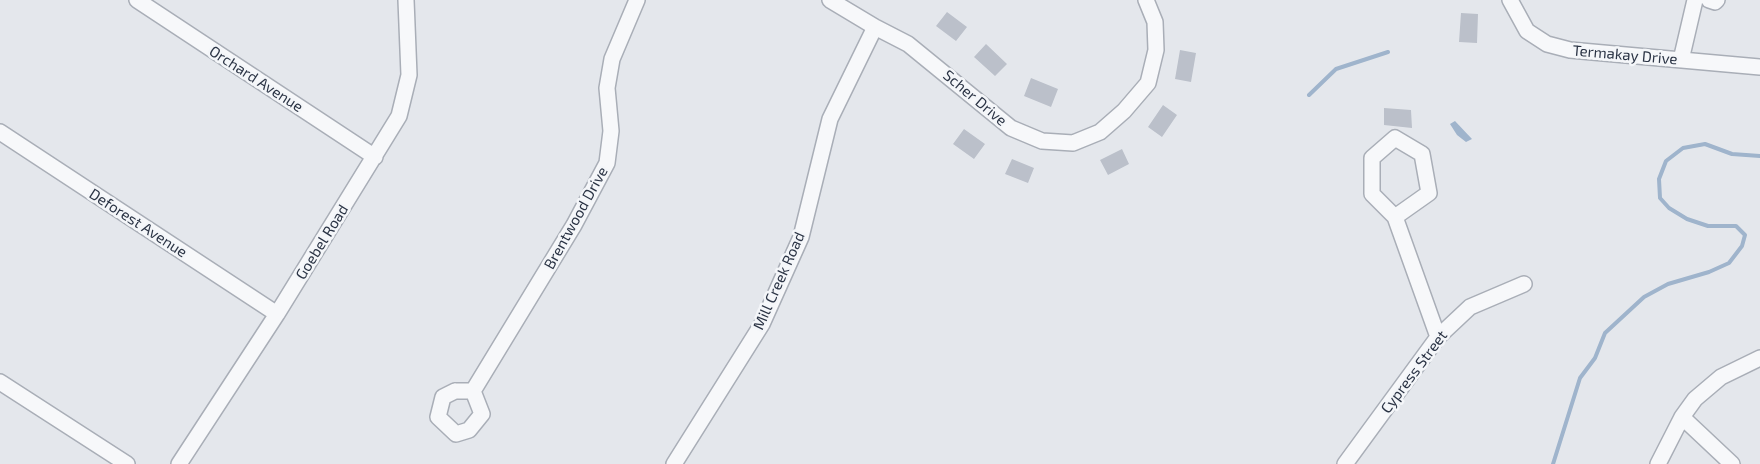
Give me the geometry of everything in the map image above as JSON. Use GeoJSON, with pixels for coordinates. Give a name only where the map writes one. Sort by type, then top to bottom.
{"type":"FeatureCollection","features":[{"type":"Feature","properties":{"kind":"street","name":"Orchard Avenue"},"geometry":{"type":"LineString","coordinates":[[137,0],[375,157]]}},
{"type":"Feature","properties":{"kind":"street","name":"Goebel Road"},"geometry":{"type":"LineString","coordinates":[[179,464],[277,314],[399,116],[409,76],[406,0]]}},
{"type":"Feature","properties":{"kind":"street","name":"Brentwood Drive"},"geometry":{"type":"LineString","coordinates":[[473,391],[594,191],[607,163],[611,131],[607,88],[612,59],[637,0]]}},
{"type":"Feature","properties":{"kind":"street","name":"Scher Drive"},"geometry":{"type":"LineString","coordinates":[[830,0],[908,44],[1011,128],[1042,141],[1073,143],[1100,132],[1124,111],[1148,83],[1156,50],[1155,22],[1146,0]]}},
{"type":"Feature","properties":{"kind":"street"},"geometry":{"type":"LineString","coordinates":[[1681,60],[1695,0]]}},
{"type":"Feature","properties":{"kind":"street"},"geometry":{"type":"LineString","coordinates":[[1709,0],[1715,2],[1717,0]]}},
{"type":"Feature","properties":{"kind":"street","name":"Termakay Drive"},"geometry":{"type":"LineString","coordinates":[[1510,2],[1527,31],[1547,44],[1570,50],[1760,67]]}},
{"type":"Feature","properties":{"kind":"street","name":"Mill Creek Road"},"geometry":{"type":"LineString","coordinates":[[674,464],[762,324],[801,237],[830,119],[875,27]]}},
{"type":"Feature","properties":{"kind":"street","name":"Deforest Avenue"},"geometry":{"type":"LineString","coordinates":[[0,132],[277,314]]}},
{"type":"Feature","properties":{"kind":"street"},"geometry":{"type":"LineString","coordinates":[[1395,217],[1429,193],[1422,154],[1395,138],[1372,158],[1372,194],[1395,217],[1438,337]]}},
{"type":"Feature","properties":{"kind":"street","name":"Cypress Street"},"geometry":{"type":"LineString","coordinates":[[1345,464],[1438,337],[1470,307],[1524,284]]}},
{"type":"Feature","properties":{"kind":"street"},"geometry":{"type":"LineString","coordinates":[[1658,464],[1682,417],[1696,399],[1721,377],[1760,358]]}},
{"type":"Feature","properties":{"kind":"street"},"geometry":{"type":"LineString","coordinates":[[0,382],[127,464]]}},
{"type":"Feature","properties":{"kind":"street"},"geometry":{"type":"LineString","coordinates":[[1682,417],[1732,464]]}},
{"type":"Feature","properties":{"kind":"water"},"geometry":{"type":"Polygon","coordinates":[[[1455,121],[1472,139],[1466,142],[1457,135],[1450,124],[1455,121]]]}},
{"type":"Feature","properties":{"kind":"building"},"geometry":{"type":"Polygon","coordinates":[[[947,12],[967,27],[956,41],[936,26],[947,12]]]}},
{"type":"Feature","properties":{"kind":"building"},"geometry":{"type":"Polygon","coordinates":[[[1461,13],[1478,14],[1477,43],[1459,42],[1461,13]]]}},
{"type":"Feature","properties":{"kind":"building"},"geometry":{"type":"Polygon","coordinates":[[[986,44],[1007,64],[995,76],[974,57],[986,44]]]}},
{"type":"Feature","properties":{"kind":"building"},"geometry":{"type":"Polygon","coordinates":[[[1180,50],[1196,53],[1191,82],[1175,79],[1180,50]]]}},
{"type":"Feature","properties":{"kind":"building"},"geometry":{"type":"Polygon","coordinates":[[[1031,78],[1058,89],[1051,107],[1024,96],[1031,78]]]}},
{"type":"Feature","properties":{"kind":"building"},"geometry":{"type":"Polygon","coordinates":[[[1163,105],[1177,115],[1162,137],[1148,127],[1163,105]]]}},
{"type":"Feature","properties":{"kind":"building"},"geometry":{"type":"Polygon","coordinates":[[[1384,108],[1411,110],[1412,128],[1384,125],[1384,108]]]}},
{"type":"Feature","properties":{"kind":"building"},"geometry":{"type":"Polygon","coordinates":[[[964,129],[985,144],[974,159],[953,144],[964,129]]]}},
{"type":"Feature","properties":{"kind":"building"},"geometry":{"type":"Polygon","coordinates":[[[1122,149],[1129,164],[1108,175],[1100,160],[1122,149]]]}},
{"type":"Feature","properties":{"kind":"building"},"geometry":{"type":"Polygon","coordinates":[[[1012,159],[1034,168],[1028,183],[1005,174],[1012,159]]]}},
{"type":"Feature","properties":{"kind":"waterway"},"geometry":{"type":"LineString","coordinates":[[1309,95],[1336,69],[1388,52]]}},
{"type":"Feature","properties":{"kind":"waterway"},"geometry":{"type":"LineString","coordinates":[[1553,464],[1580,378],[1595,358],[1605,333],[1644,297],[1668,284],[1709,272],[1729,263],[1742,246],[1745,235],[1736,226],[1708,226],[1687,219],[1669,208],[1660,198],[1659,179],[1666,161],[1683,148],[1705,144],[1732,154],[1760,156]]}}]}
